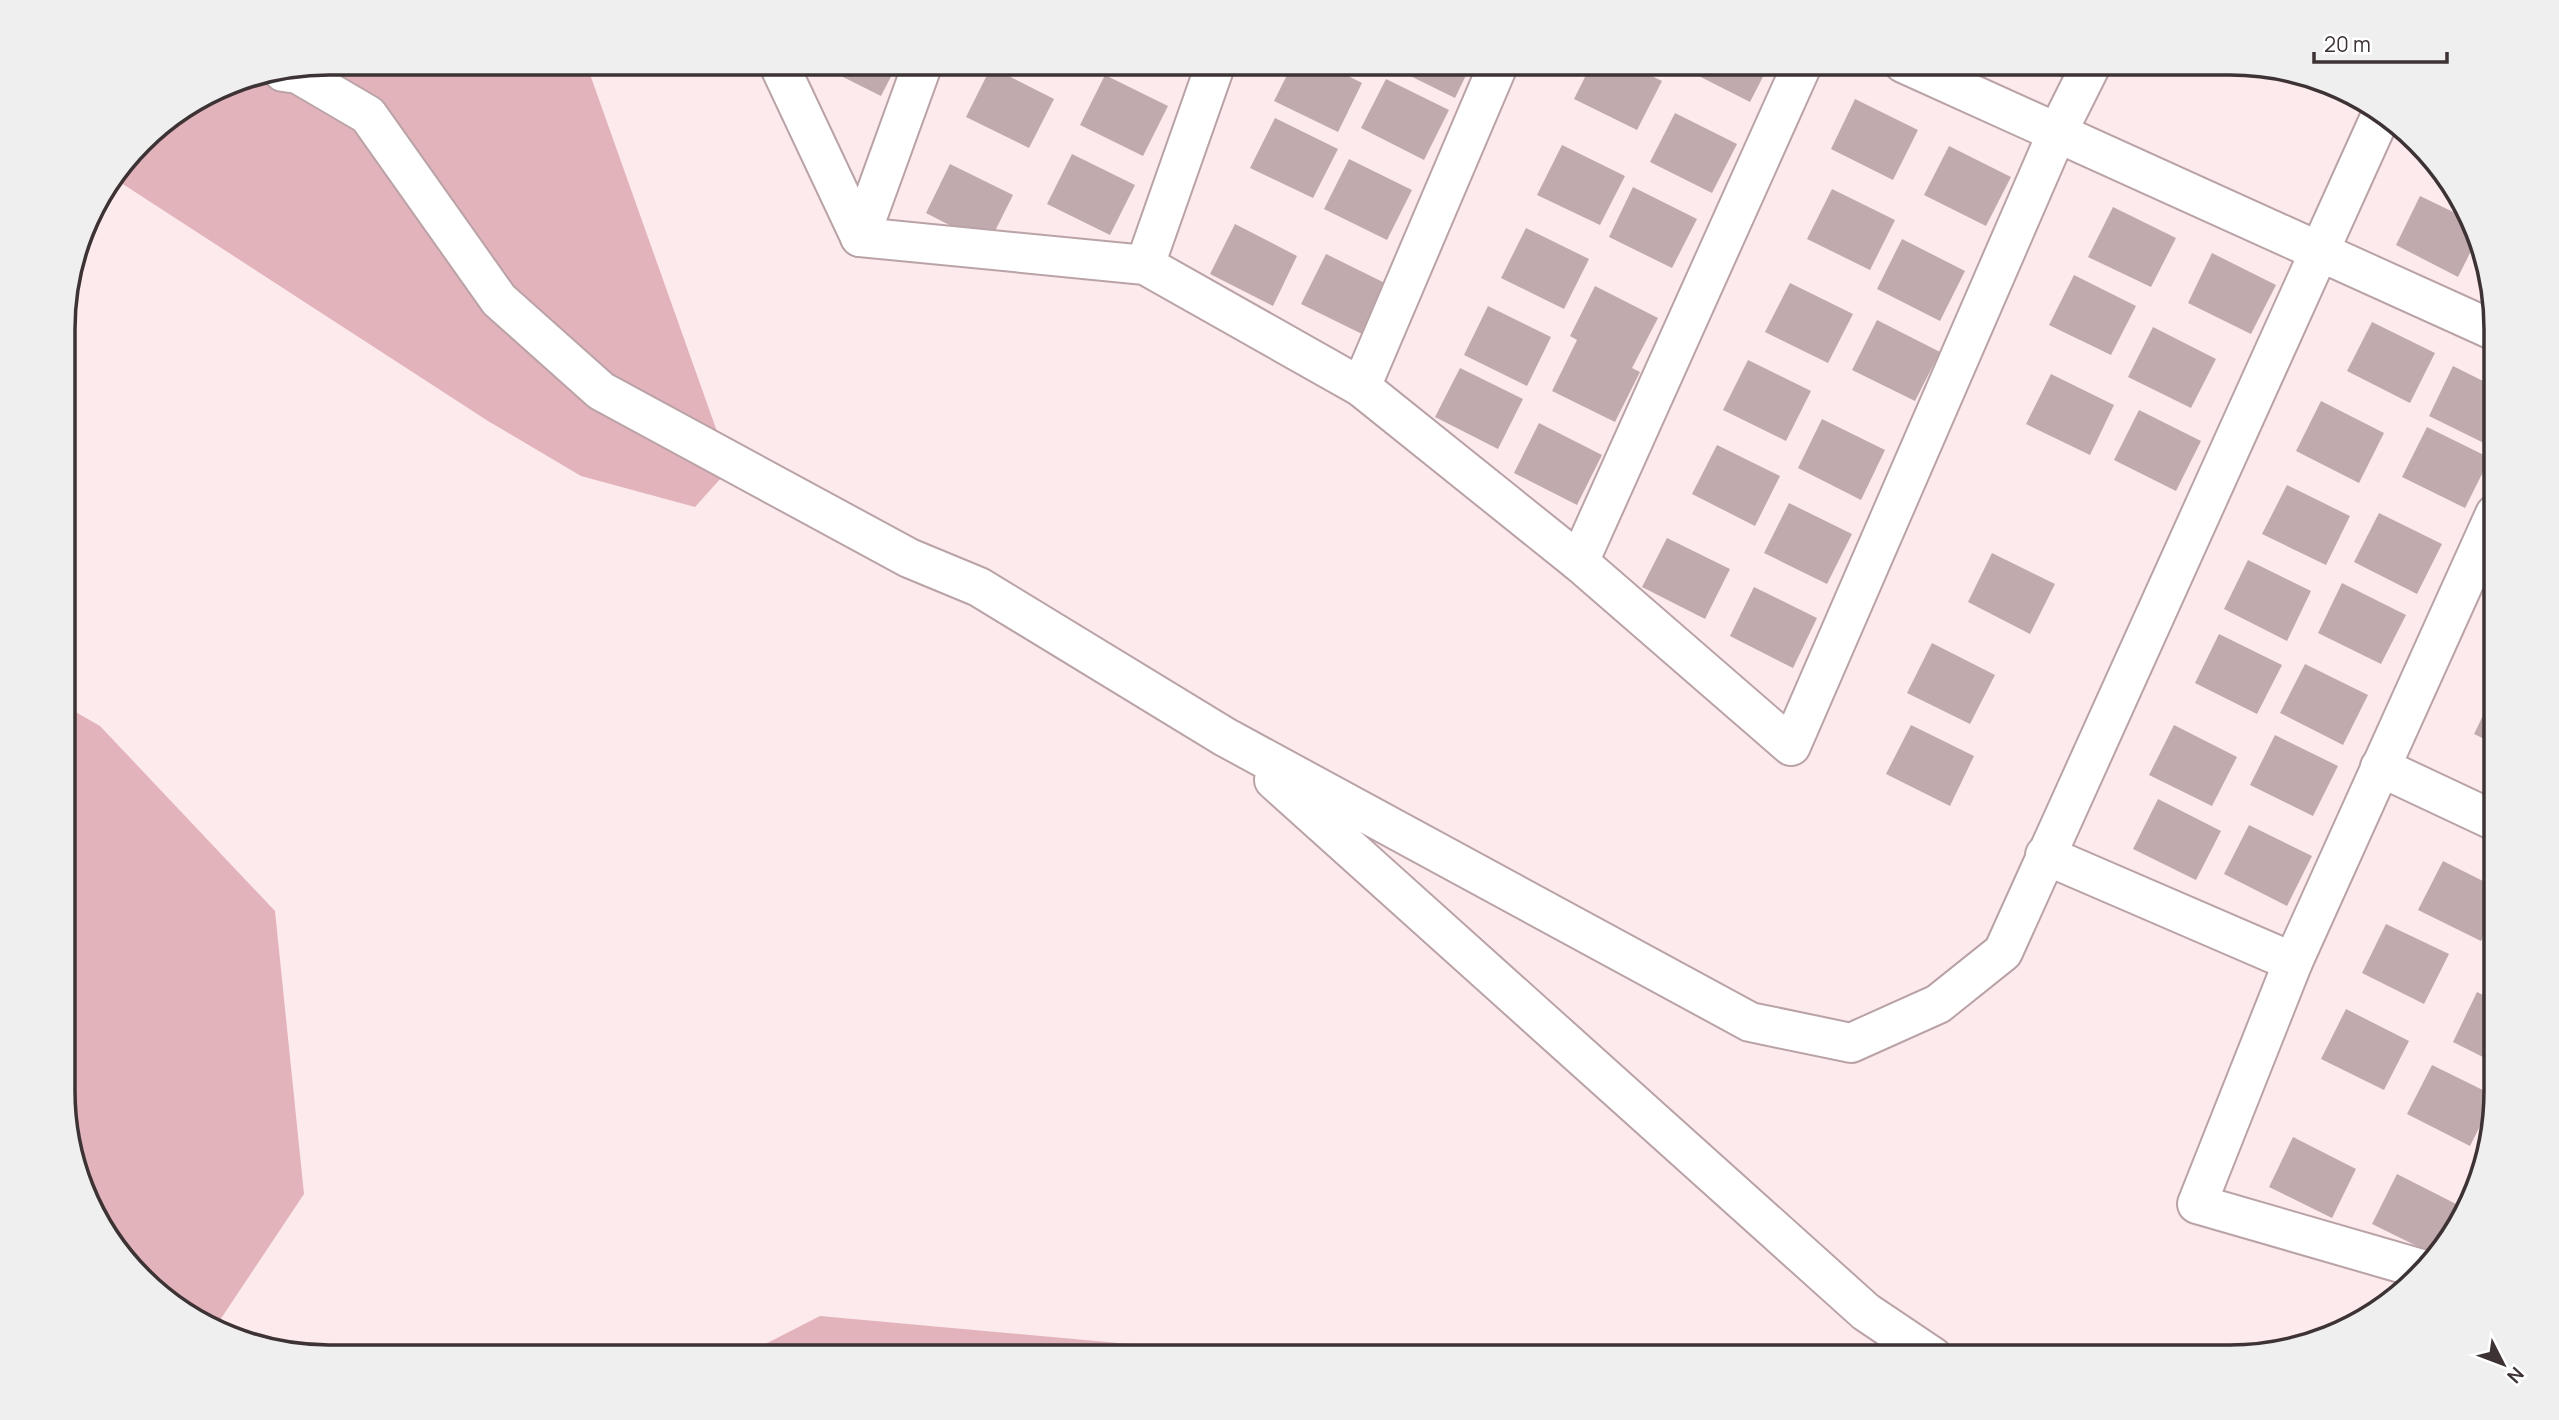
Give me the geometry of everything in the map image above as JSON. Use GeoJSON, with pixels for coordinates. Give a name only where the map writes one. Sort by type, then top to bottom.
{"type":"FeatureCollection","features":[{"type":"Feature","properties":{"kind":"street"},"geometry":{"type":"LineString","coordinates":[[784,75],[860,237]]}},
{"type":"Feature","properties":{"kind":"street"},"geometry":{"type":"LineString","coordinates":[[860,237],[919,75]]}},
{"type":"Feature","properties":{"kind":"street"},"geometry":{"type":"LineString","coordinates":[[1144,265],[1212,75]]}},
{"type":"Feature","properties":{"kind":"street"},"geometry":{"type":"LineString","coordinates":[[1361,387],[1494,75]]}},
{"type":"Feature","properties":{"kind":"street"},"geometry":{"type":"LineString","coordinates":[[1579,562],[1798,75]]}},
{"type":"Feature","properties":{"kind":"street"},"geometry":{"type":"LineString","coordinates":[[1929,75],[2484,326]]}},
{"type":"Feature","properties":{"kind":"street"},"geometry":{"type":"LineString","coordinates":[[860,237],[1144,265],[1361,387],[1579,562],[1791,746],[2057,133],[2086,75]]}},
{"type":"Feature","properties":{"kind":"street"},"geometry":{"type":"LineString","coordinates":[[302,77],[368,115],[499,300],[601,391],[909,558],[979,587],[1225,737],[1750,1022],[1851,1043],[1938,1004],[2003,952],[2378,123]]}},
{"type":"Feature","properties":{"kind":"street"},"geometry":{"type":"LineString","coordinates":[[2413,1266],[2197,1204],[2293,962],[2484,538]]}},
{"type":"Feature","properties":{"kind":"street"},"geometry":{"type":"LineString","coordinates":[[1225,737],[1866,1312],[1915,1345]]}},
{"type":"Feature","properties":{"kind":"street"},"geometry":{"type":"LineString","coordinates":[[2380,767],[2484,815]]}},
{"type":"Feature","properties":{"kind":"street"},"geometry":{"type":"LineString","coordinates":[[2045,855],[2293,962]]}},
{"type":"Feature","properties":{"kind":"shaded area"},"geometry":{"type":"Polygon","coordinates":[[[329,75],[590,75],[730,468],[695,507],[581,476],[488,421],[122,183],[162,138],[188,118],[217,101],[280,80],[329,75]]]}},
{"type":"Feature","properties":{"kind":"shaded area"},"geometry":{"type":"Polygon","coordinates":[[[75,712],[100,726],[275,911],[304,1194],[220,1320],[188,1302],[162,1282],[138,1258],[101,1203],[80,1140],[75,1091],[75,712]]]}},
{"type":"Feature","properties":{"kind":"shaded area"},"geometry":{"type":"Polygon","coordinates":[[[820,1316],[1141,1345],[763,1345],[820,1316]]]}},
{"type":"Feature","properties":{"kind":"building"},"geometry":{"type":"Polygon","coordinates":[[[839,75],[892,75],[881,96],[839,75]]]}},
{"type":"Feature","properties":{"kind":"building"},"geometry":{"type":"Polygon","coordinates":[[[987,75],[1007,75],[1054,99],[1029,148],[966,117],[987,75]]]}},
{"type":"Feature","properties":{"kind":"building"},"geometry":{"type":"Polygon","coordinates":[[[1105,75],[1168,106],[1143,156],[1080,125],[1105,75]]]}},
{"type":"Feature","properties":{"kind":"building"},"geometry":{"type":"Polygon","coordinates":[[[1287,75],[1346,75],[1362,83],[1338,132],[1274,101],[1287,75]]]}},
{"type":"Feature","properties":{"kind":"building"},"geometry":{"type":"Polygon","coordinates":[[[1408,75],[1466,75],[1455,98],[1408,75]]]}},
{"type":"Feature","properties":{"kind":"building"},"geometry":{"type":"Polygon","coordinates":[[[1586,75],[1650,75],[1662,81],[1637,130],[1574,99],[1586,75]]]}},
{"type":"Feature","properties":{"kind":"building"},"geometry":{"type":"Polygon","coordinates":[[[1697,75],[1764,75],[1750,102],[1697,75]]]}},
{"type":"Feature","properties":{"kind":"building"},"geometry":{"type":"Polygon","coordinates":[[[1386,79],[1449,110],[1424,160],[1361,128],[1386,79]]]}},
{"type":"Feature","properties":{"kind":"building"},"geometry":{"type":"Polygon","coordinates":[[[1855,99],[1918,130],[1893,180],[1831,149],[1855,99]]]}},
{"type":"Feature","properties":{"kind":"building"},"geometry":{"type":"Polygon","coordinates":[[[1675,113],[1737,144],[1712,193],[1650,162],[1675,113]]]}},
{"type":"Feature","properties":{"kind":"building"},"geometry":{"type":"Polygon","coordinates":[[[1275,118],[1338,149],[1313,198],[1250,168],[1275,118]]]}},
{"type":"Feature","properties":{"kind":"building"},"geometry":{"type":"Polygon","coordinates":[[[1562,145],[1625,176],[1600,225],[1537,195],[1562,145]]]}},
{"type":"Feature","properties":{"kind":"building"},"geometry":{"type":"Polygon","coordinates":[[[1949,146],[2011,177],[1986,226],[1924,195],[1949,146]]]}},
{"type":"Feature","properties":{"kind":"building"},"geometry":{"type":"Polygon","coordinates":[[[1072,154],[1135,185],[1110,235],[1047,204],[1072,154]]]}},
{"type":"Feature","properties":{"kind":"building"},"geometry":{"type":"Polygon","coordinates":[[[1349,159],[1412,190],[1387,240],[1324,209],[1349,159]]]}},
{"type":"Feature","properties":{"kind":"building"},"geometry":{"type":"Polygon","coordinates":[[[950,164],[1013,195],[988,245],[926,213],[950,164]]]}},
{"type":"Feature","properties":{"kind":"building"},"geometry":{"type":"Polygon","coordinates":[[[1633,187],[1697,219],[1672,268],[1609,237],[1633,187]]]}},
{"type":"Feature","properties":{"kind":"building"},"geometry":{"type":"Polygon","coordinates":[[[1832,189],[1895,220],[1870,270],[1807,239],[1832,189]]]}},
{"type":"Feature","properties":{"kind":"building"},"geometry":{"type":"Polygon","coordinates":[[[2420,196],[2456,213],[2471,251],[2458,277],[2396,245],[2420,196]]]}},
{"type":"Feature","properties":{"kind":"building"},"geometry":{"type":"Polygon","coordinates":[[[2113,207],[2176,238],[2151,287],[2088,257],[2113,207]]]}},
{"type":"Feature","properties":{"kind":"building"},"geometry":{"type":"Polygon","coordinates":[[[1235,224],[1297,256],[1273,306],[1210,274],[1235,224]]]}},
{"type":"Feature","properties":{"kind":"building"},"geometry":{"type":"Polygon","coordinates":[[[1526,228],[1589,259],[1564,309],[1501,278],[1526,228]]]}},
{"type":"Feature","properties":{"kind":"building"},"geometry":{"type":"Polygon","coordinates":[[[1902,239],[1965,271],[1940,321],[1877,289],[1902,239]]]}},
{"type":"Feature","properties":{"kind":"building"},"geometry":{"type":"Polygon","coordinates":[[[2212,253],[2276,285],[2251,334],[2188,303],[2212,253]]]}},
{"type":"Feature","properties":{"kind":"building"},"geometry":{"type":"Polygon","coordinates":[[[1326,254],[1389,285],[1364,335],[1301,304],[1326,254]]]}},
{"type":"Feature","properties":{"kind":"building"},"geometry":{"type":"Polygon","coordinates":[[[2074,275],[2136,306],[2111,355],[2049,325],[2074,275]]]}},
{"type":"Feature","properties":{"kind":"building"},"geometry":{"type":"Polygon","coordinates":[[[1790,283],[1853,314],[1828,363],[1765,332],[1790,283]]]}},
{"type":"Feature","properties":{"kind":"building"},"geometry":{"type":"Polygon","coordinates":[[[1595,286],[1658,318],[1632,368],[1640,372],[1615,422],[1552,391],[1577,340],[1570,336],[1595,286]]]}},
{"type":"Feature","properties":{"kind":"building"},"geometry":{"type":"Polygon","coordinates":[[[1488,306],[1551,337],[1527,386],[1464,355],[1488,306]]]}},
{"type":"Feature","properties":{"kind":"building"},"geometry":{"type":"Polygon","coordinates":[[[1877,320],[1940,352],[1915,401],[1852,370],[1877,320]]]}},
{"type":"Feature","properties":{"kind":"building"},"geometry":{"type":"Polygon","coordinates":[[[2372,322],[2435,353],[2410,403],[2347,371],[2372,322]]]}},
{"type":"Feature","properties":{"kind":"building"},"geometry":{"type":"Polygon","coordinates":[[[2153,327],[2216,359],[2191,408],[2128,377],[2153,327]]]}},
{"type":"Feature","properties":{"kind":"building"},"geometry":{"type":"Polygon","coordinates":[[[1748,360],[1811,391],[1786,441],[1723,410],[1748,360]]]}},
{"type":"Feature","properties":{"kind":"building"},"geometry":{"type":"Polygon","coordinates":[[[2453,366],[2484,382],[2484,443],[2429,416],[2453,366]]]}},
{"type":"Feature","properties":{"kind":"building"},"geometry":{"type":"Polygon","coordinates":[[[1460,368],[1523,399],[1498,449],[1435,417],[1460,368]]]}},
{"type":"Feature","properties":{"kind":"building"},"geometry":{"type":"Polygon","coordinates":[[[2051,374],[2114,405],[2090,455],[2026,424],[2051,374]]]}},
{"type":"Feature","properties":{"kind":"building"},"geometry":{"type":"Polygon","coordinates":[[[2321,401],[2384,433],[2359,483],[2296,451],[2321,401]]]}},
{"type":"Feature","properties":{"kind":"building"},"geometry":{"type":"Polygon","coordinates":[[[2139,410],[2201,441],[2176,491],[2114,460],[2139,410]]]}},
{"type":"Feature","properties":{"kind":"building"},"geometry":{"type":"Polygon","coordinates":[[[1822,419],[1885,450],[1861,500],[1798,468],[1822,419]]]}},
{"type":"Feature","properties":{"kind":"building"},"geometry":{"type":"Polygon","coordinates":[[[1539,423],[1602,455],[1577,505],[1514,473],[1539,423]]]}},
{"type":"Feature","properties":{"kind":"building"},"geometry":{"type":"Polygon","coordinates":[[[2427,427],[2484,455],[2484,470],[2465,508],[2402,477],[2427,427]]]}},
{"type":"Feature","properties":{"kind":"building"},"geometry":{"type":"Polygon","coordinates":[[[1717,445],[1780,476],[1755,526],[1692,494],[1717,445]]]}},
{"type":"Feature","properties":{"kind":"building"},"geometry":{"type":"Polygon","coordinates":[[[2287,485],[2350,516],[2326,565],[2262,534],[2287,485]]]}},
{"type":"Feature","properties":{"kind":"building"},"geometry":{"type":"Polygon","coordinates":[[[1789,503],[1852,534],[1827,584],[1764,553],[1789,503]]]}},
{"type":"Feature","properties":{"kind":"building"},"geometry":{"type":"Polygon","coordinates":[[[2379,513],[2442,544],[2417,594],[2354,562],[2379,513]]]}},
{"type":"Feature","properties":{"kind":"building"},"geometry":{"type":"Polygon","coordinates":[[[1667,538],[1730,569],[1705,619],[1642,587],[1667,538]]]}},
{"type":"Feature","properties":{"kind":"building"},"geometry":{"type":"Polygon","coordinates":[[[1992,553],[2055,584],[2030,634],[1968,602],[1992,553]]]}},
{"type":"Feature","properties":{"kind":"building"},"geometry":{"type":"Polygon","coordinates":[[[2248,560],[2311,591],[2287,641],[2224,609],[2248,560]]]}},
{"type":"Feature","properties":{"kind":"building"},"geometry":{"type":"Polygon","coordinates":[[[2342,583],[2406,615],[2381,664],[2318,633],[2342,583]]]}},
{"type":"Feature","properties":{"kind":"building"},"geometry":{"type":"Polygon","coordinates":[[[1754,587],[1817,618],[1793,668],[1730,636],[1754,587]]]}},
{"type":"Feature","properties":{"kind":"building"},"geometry":{"type":"Polygon","coordinates":[[[2219,634],[2282,665],[2257,714],[2195,683],[2219,634]]]}},
{"type":"Feature","properties":{"kind":"building"},"geometry":{"type":"Polygon","coordinates":[[[1932,643],[1995,675],[1970,724],[1907,693],[1932,643]]]}},
{"type":"Feature","properties":{"kind":"building"},"geometry":{"type":"Polygon","coordinates":[[[2305,664],[2368,695],[2343,745],[2280,713],[2305,664]]]}},
{"type":"Feature","properties":{"kind":"building"},"geometry":{"type":"Polygon","coordinates":[[[2484,714],[2484,739],[2474,734],[2484,714]]]}},
{"type":"Feature","properties":{"kind":"building"},"geometry":{"type":"Polygon","coordinates":[[[1911,725],[1974,756],[1950,806],[1886,774],[1911,725]]]}},
{"type":"Feature","properties":{"kind":"building"},"geometry":{"type":"Polygon","coordinates":[[[2174,725],[2237,757],[2212,806],[2149,775],[2174,725]]]}},
{"type":"Feature","properties":{"kind":"building"},"geometry":{"type":"Polygon","coordinates":[[[2275,735],[2338,766],[2313,816],[2250,785],[2275,735]]]}},
{"type":"Feature","properties":{"kind":"building"},"geometry":{"type":"Polygon","coordinates":[[[2158,799],[2221,831],[2196,880],[2133,849],[2158,799]]]}},
{"type":"Feature","properties":{"kind":"building"},"geometry":{"type":"Polygon","coordinates":[[[2249,825],[2312,856],[2287,906],[2224,874],[2249,825]]]}},
{"type":"Feature","properties":{"kind":"building"},"geometry":{"type":"Polygon","coordinates":[[[2443,861],[2484,882],[2484,935],[2481,941],[2418,910],[2443,861]]]}},
{"type":"Feature","properties":{"kind":"building"},"geometry":{"type":"Polygon","coordinates":[[[2386,924],[2449,954],[2424,1004],[2362,973],[2386,924]]]}},
{"type":"Feature","properties":{"kind":"building"},"geometry":{"type":"Polygon","coordinates":[[[2477,992],[2484,996],[2484,1058],[2453,1042],[2477,992]]]}},
{"type":"Feature","properties":{"kind":"building"},"geometry":{"type":"Polygon","coordinates":[[[2346,1009],[2409,1041],[2384,1090],[2321,1059],[2346,1009]]]}},
{"type":"Feature","properties":{"kind":"building"},"geometry":{"type":"Polygon","coordinates":[[[2432,1065],[2484,1091],[2482,1122],[2470,1146],[2407,1114],[2432,1065]]]}},
{"type":"Feature","properties":{"kind":"building"},"geometry":{"type":"Polygon","coordinates":[[[2293,1137],[2356,1169],[2332,1218],[2269,1187],[2293,1137]]]}},
{"type":"Feature","properties":{"kind":"building"},"geometry":{"type":"Polygon","coordinates":[[[2397,1174],[2457,1205],[2427,1251],[2372,1224],[2397,1174]]]}}]}
